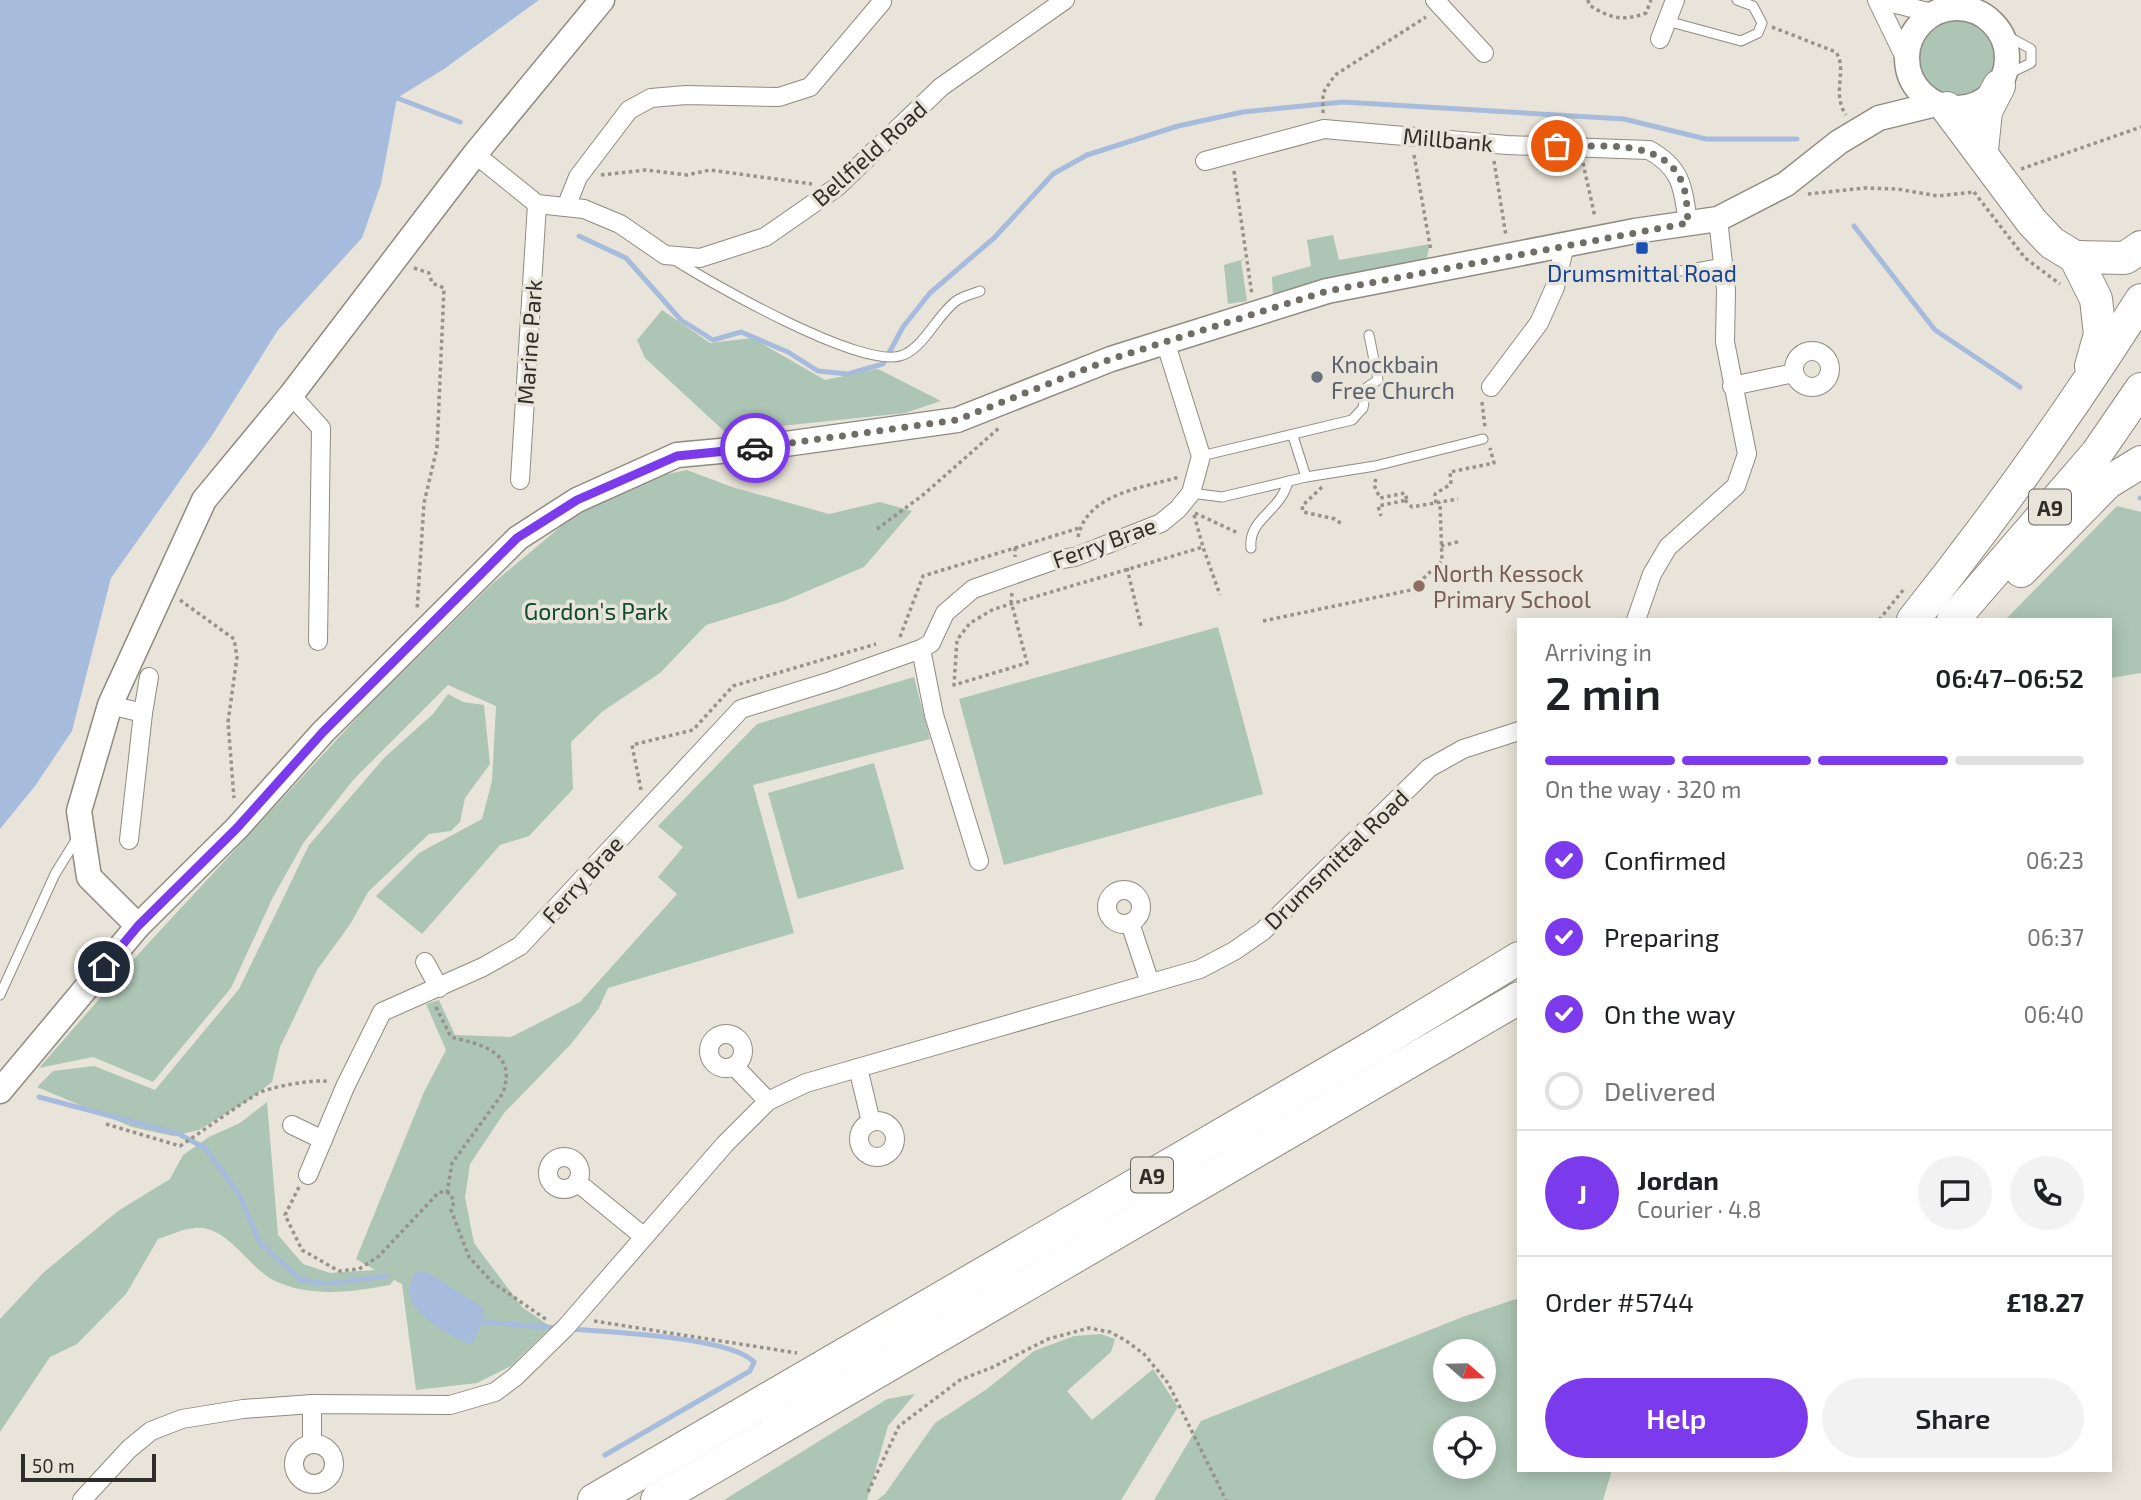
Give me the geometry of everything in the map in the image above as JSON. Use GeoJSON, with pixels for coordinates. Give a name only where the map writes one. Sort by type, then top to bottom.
{"type":"FeatureCollection","features":[{"type":"Feature","properties":{"kind":"highway"},"geometry":{"type":"LineString","coordinates":[[1989,164],[1986,111],[2001,81]]}},
{"type":"Feature","properties":{"kind":"highway"},"geometry":{"type":"LineString","coordinates":[[1942,106],[2052,243],[2075,257],[2125,258],[2141,247]]}},
{"type":"Feature","properties":{"kind":"highway","name":"A9"},"geometry":{"type":"LineString","coordinates":[[2075,257],[2096,299],[2100,334],[2076,403]]}},
{"type":"Feature","properties":{"kind":"highway","name":"A9"},"geometry":{"type":"LineString","coordinates":[[1915,618],[1977,540],[2076,403],[2141,300]]}},
{"type":"Feature","properties":{"kind":"highway","name":"A9"},"geometry":{"type":"LineString","coordinates":[[1955,618],[2097,453],[2141,389]]}},
{"type":"Feature","properties":{"kind":"highway","name":"A9"},"geometry":{"type":"LineString","coordinates":[[1981,618],[2014,577],[2108,483],[2141,462]]}},
{"type":"Feature","properties":{"kind":"highway","name":"A9"},"geometry":{"type":"LineString","coordinates":[[594,1500],[1379,1043],[1517,959]]}},
{"type":"Feature","properties":{"kind":"highway","name":"A9"},"geometry":{"type":"LineString","coordinates":[[657,1500],[1517,999]]}},
{"type":"Feature","properties":{"kind":"street"},"geometry":{"type":"LineString","coordinates":[[138,926],[89,877],[79,811],[110,705],[204,500],[291,395],[475,153],[603,0]]}},
{"type":"Feature","properties":{"kind":"street","name":"Bellfield Road"},"geometry":{"type":"LineString","coordinates":[[537,204],[584,209],[620,224],[665,255],[700,258],[765,237],[837,187],[941,88],[1065,0]]}},
{"type":"Feature","properties":{"kind":"street"},"geometry":{"type":"LineString","coordinates":[[1660,39],[1675,0]]}},
{"type":"Feature","properties":{"kind":"street"},"geometry":{"type":"LineString","coordinates":[[0,1091],[138,926],[237,828],[323,732],[517,538],[577,500],[677,456],[764,447],[957,420],[1165,341],[1327,291],[1565,244],[1718,219],[1786,184],[1857,131],[1880,118],[1942,106],[1976,104],[2001,81],[2006,46],[1993,18],[1979,12],[1879,0],[1907,66],[1924,96],[1942,106]]}},
{"type":"Feature","properties":{"kind":"street"},"geometry":{"type":"LineString","coordinates":[[566,207],[578,177],[629,110],[651,98],[686,95],[779,97],[810,87],[882,2]]}},
{"type":"Feature","properties":{"kind":"street"},"geometry":{"type":"LineString","coordinates":[[1438,4],[1484,53]]}},
{"type":"Feature","properties":{"kind":"street"},"geometry":{"type":"LineString","coordinates":[[1880,118],[1907,66],[1913,33],[1946,7]]}},
{"type":"Feature","properties":{"kind":"street","name":"Millbank"},"geometry":{"type":"LineString","coordinates":[[1205,161],[1324,129],[1491,143],[1649,150],[1668,160],[1683,185],[1688,223]]}},
{"type":"Feature","properties":{"kind":"street"},"geometry":{"type":"LineString","coordinates":[[475,153],[537,204]]}},
{"type":"Feature","properties":{"kind":"street","name":"Marine Park"},"geometry":{"type":"LineString","coordinates":[[520,480],[537,204]]}},
{"type":"Feature","properties":{"kind":"street"},"geometry":{"type":"LineString","coordinates":[[1637,618],[1652,574],[1668,547],[1723,500],[1735,486],[1747,454],[1725,342],[1723,262],[1718,219]]}},
{"type":"Feature","properties":{"kind":"street"},"geometry":{"type":"LineString","coordinates":[[1491,387],[1539,323],[1555,287],[1565,244]]}},
{"type":"Feature","properties":{"kind":"street","name":"Ferry Brae"},"geometry":{"type":"LineString","coordinates":[[308,1175],[345,1087],[382,1013],[435,990],[520,946],[741,709],[922,649],[930,643],[945,613],[974,589],[1055,560],[1075,557],[1186,511],[1198,464],[1165,341]]}},
{"type":"Feature","properties":{"kind":"street"},"geometry":{"type":"LineString","coordinates":[[1732,386],[1794,373]]}},
{"type":"Feature","properties":{"kind":"street"},"geometry":{"type":"LineString","coordinates":[[291,395],[321,428],[318,641]]}},
{"type":"Feature","properties":{"kind":"street"},"geometry":{"type":"LineString","coordinates":[[922,649],[934,715],[979,861]]}},
{"type":"Feature","properties":{"kind":"street"},"geometry":{"type":"LineString","coordinates":[[129,840],[149,677]]}},
{"type":"Feature","properties":{"kind":"street"},"geometry":{"type":"LineString","coordinates":[[110,705],[143,713]]}},
{"type":"Feature","properties":{"kind":"street","name":"Drumsmittal Road"},"geometry":{"type":"LineString","coordinates":[[82,1500],[129,1449],[151,1432],[182,1419],[243,1409],[312,1404],[450,1405],[495,1391],[515,1377],[570,1322],[643,1236],[768,1101],[806,1083],[1200,969],[1234,951],[1263,931],[1429,768],[1463,749],[1517,732]]}},
{"type":"Feature","properties":{"kind":"street"},"geometry":{"type":"LineString","coordinates":[[1130,923],[1150,983]]}},
{"type":"Feature","properties":{"kind":"street"},"geometry":{"type":"LineString","coordinates":[[425,962],[435,990]]}},
{"type":"Feature","properties":{"kind":"street"},"geometry":{"type":"LineString","coordinates":[[734,1066],[768,1101]]}},
{"type":"Feature","properties":{"kind":"street"},"geometry":{"type":"LineString","coordinates":[[858,1068],[871,1122]]}},
{"type":"Feature","properties":{"kind":"street"},"geometry":{"type":"LineString","coordinates":[[292,1125],[323,1140]]}},
{"type":"Feature","properties":{"kind":"street"},"geometry":{"type":"LineString","coordinates":[[577,1182],[643,1236]]}},
{"type":"Feature","properties":{"kind":"street"},"geometry":{"type":"LineString","coordinates":[[312,1404],[312,1444]]}},
{"type":"Feature","properties":{"kind":"lane"},"geometry":{"type":"LineString","coordinates":[[1667,21],[1741,41],[1758,33],[1762,23],[1753,6],[1737,0]]}},
{"type":"Feature","properties":{"kind":"lane"},"geometry":{"type":"LineString","coordinates":[[665,255],[721,290],[809,332],[892,357],[909,352],[957,301],[981,290]]}},
{"type":"Feature","properties":{"kind":"lane"},"geometry":{"type":"LineString","coordinates":[[1653,276],[1723,262]]}},
{"type":"Feature","properties":{"kind":"lane"},"geometry":{"type":"LineString","coordinates":[[1198,464],[1352,420],[1363,408],[1366,388],[1378,380],[1368,335]]}},
{"type":"Feature","properties":{"kind":"lane"},"geometry":{"type":"LineString","coordinates":[[1293,436],[1306,477]]}},
{"type":"Feature","properties":{"kind":"lane"},"geometry":{"type":"LineString","coordinates":[[1191,493],[1222,497],[1306,477],[1375,466],[1483,439]]}},
{"type":"Feature","properties":{"kind":"lane"},"geometry":{"type":"LineString","coordinates":[[1250,543],[1253,530],[1285,495],[1288,481]]}},
{"type":"Feature","properties":{"kind":"lane"},"geometry":{"type":"LineString","coordinates":[[0,995],[55,874],[82,830]]}},
{"type":"Feature","properties":{"kind":"path"},"geometry":{"type":"LineString","coordinates":[[1588,0],[1589,5],[1612,19],[1632,19],[1646,13],[1651,0]]}},
{"type":"Feature","properties":{"kind":"path"},"geometry":{"type":"LineString","coordinates":[[1324,129],[1323,93],[1330,80],[1438,4]]}},
{"type":"Feature","properties":{"kind":"path"},"geometry":{"type":"LineString","coordinates":[[1762,23],[1836,52],[1841,59],[1838,102],[1857,131]]}},
{"type":"Feature","properties":{"kind":"path"},"geometry":{"type":"LineString","coordinates":[[1989,164],[2084,149],[2141,127]]}},
{"type":"Feature","properties":{"kind":"path"},"geometry":{"type":"LineString","coordinates":[[1411,136],[1435,270]]}},
{"type":"Feature","properties":{"kind":"path"},"geometry":{"type":"LineString","coordinates":[[1491,143],[1509,256]]}},
{"type":"Feature","properties":{"kind":"path"},"geometry":{"type":"LineString","coordinates":[[1582,147],[1600,238]]}},
{"type":"Feature","properties":{"kind":"path"},"geometry":{"type":"LineString","coordinates":[[1231,153],[1255,314]]}},
{"type":"Feature","properties":{"kind":"path"},"geometry":{"type":"LineString","coordinates":[[578,177],[646,170],[687,175],[710,170],[837,187]]}},
{"type":"Feature","properties":{"kind":"path"},"geometry":{"type":"LineString","coordinates":[[1786,184],[1795,194],[1864,188],[1897,189],[1938,197],[1974,192],[2025,258],[2068,293]]}},
{"type":"Feature","properties":{"kind":"path"},"geometry":{"type":"LineString","coordinates":[[402,252],[414,268],[429,273],[432,283],[444,288],[438,448],[424,503],[414,642]]}},
{"type":"Feature","properties":{"kind":"path"},"geometry":{"type":"LineString","coordinates":[[877,529],[984,443],[1010,415],[1010,398]]}},
{"type":"Feature","properties":{"kind":"path"},"geometry":{"type":"LineString","coordinates":[[1015,548],[1080,527],[1104,500],[1198,464]]}},
{"type":"Feature","properties":{"kind":"path"},"geometry":{"type":"LineString","coordinates":[[1375,466],[1374,485],[1380,498],[1405,493],[1405,500],[1412,508],[1458,499]]}},
{"type":"Feature","properties":{"kind":"path"},"geometry":{"type":"LineString","coordinates":[[1326,475],[1320,491],[1302,506],[1303,512],[1335,519],[1343,525]]}},
{"type":"Feature","properties":{"kind":"path"},"geometry":{"type":"LineString","coordinates":[[1381,516],[1378,506],[1405,500]]}},
{"type":"Feature","properties":{"kind":"path"},"geometry":{"type":"LineString","coordinates":[[1263,621],[1411,590],[1442,561],[1440,502]]}},
{"type":"Feature","properties":{"kind":"path"},"geometry":{"type":"LineString","coordinates":[[1186,511],[1250,543]]}},
{"type":"Feature","properties":{"kind":"path"},"geometry":{"type":"LineString","coordinates":[[1186,511],[1203,547],[1220,595]]}},
{"type":"Feature","properties":{"kind":"path"},"geometry":{"type":"LineString","coordinates":[[1075,557],[1080,527]]}},
{"type":"Feature","properties":{"kind":"path"},"geometry":{"type":"LineString","coordinates":[[1441,545],[1461,541]]}},
{"type":"Feature","properties":{"kind":"path"},"geometry":{"type":"LineString","coordinates":[[1012,601],[1027,663],[954,685],[957,640],[970,623],[1012,601],[1203,547]]}},
{"type":"Feature","properties":{"kind":"path"},"geometry":{"type":"LineString","coordinates":[[1127,568],[1141,626]]}},
{"type":"Feature","properties":{"kind":"path"},"geometry":{"type":"LineString","coordinates":[[1881,618],[1905,587]]}},
{"type":"Feature","properties":{"kind":"path"},"geometry":{"type":"LineString","coordinates":[[164,589],[234,639],[237,657],[228,722],[237,828]]}},
{"type":"Feature","properties":{"kind":"path"},"geometry":{"type":"LineString","coordinates":[[435,990],[442,1023],[451,1037],[494,1051],[505,1064],[508,1080],[503,1093],[452,1163],[447,1193]]}},
{"type":"Feature","properties":{"kind":"path"},"geometry":{"type":"LineString","coordinates":[[106,1124],[180,1146],[259,1092],[306,1080],[326,1080],[345,1087]]}},
{"type":"Feature","properties":{"kind":"path"},"geometry":{"type":"LineString","coordinates":[[308,1175],[305,1175],[285,1215],[302,1250],[339,1271],[359,1269],[379,1257],[439,1192],[447,1193],[454,1202],[451,1210],[469,1257],[496,1283],[529,1305],[542,1318],[810,1355]]}},
{"type":"Feature","properties":{"kind":"path"},"geometry":{"type":"LineString","coordinates":[[868,1492],[899,1426],[960,1380],[993,1367],[1048,1339],[1089,1328],[1110,1332],[1125,1340],[1144,1354],[1168,1383],[1226,1500]]}},
{"type":"Feature","properties":{"kind":"green space"},"geometry":{"type":"Polygon","coordinates":[[[1957,18],[1972,21],[1985,30],[1994,43],[1997,58],[1994,73],[1985,86],[1972,95],[1957,98],[1942,95],[1929,86],[1920,73],[1917,58],[1920,43],[1929,30],[1942,21],[1957,18]]]}},
{"type":"Feature","properties":{"kind":"green space"},"geometry":{"type":"Polygon","coordinates":[[[1333,235],[1339,260],[1430,244],[1426,261],[1340,275],[1273,295],[1272,277],[1311,266],[1307,240],[1333,235]]]}},
{"type":"Feature","properties":{"kind":"green space"},"geometry":{"type":"Polygon","coordinates":[[[1247,258],[1241,261],[1247,301],[1228,304],[1224,265],[1247,258]]]}},
{"type":"Feature","properties":{"kind":"green space"},"geometry":{"type":"Polygon","coordinates":[[[662,310],[710,343],[752,338],[825,380],[878,369],[941,401],[905,413],[725,432],[645,358],[637,340],[662,310]]]}},
{"type":"Feature","properties":{"kind":"green space","name":"Gordon's Park"},"geometry":{"type":"Polygon","coordinates":[[[687,470],[732,487],[829,514],[880,502],[912,511],[864,567],[784,601],[706,625],[660,673],[603,711],[571,742],[573,789],[529,836],[500,845],[422,934],[376,896],[419,853],[482,819],[492,781],[496,706],[448,685],[354,779],[304,842],[273,897],[231,988],[153,1082],[93,1057],[39,1068],[143,949],[366,708],[492,584],[577,513],[633,481],[687,470]]]}},
{"type":"Feature","properties":{"kind":"green space"},"geometry":{"type":"Polygon","coordinates":[[[2117,506],[2141,512],[2141,673],[2112,678],[2112,618],[2007,618],[2117,506]]]}},
{"type":"Feature","properties":{"kind":"green space"},"geometry":{"type":"Polygon","coordinates":[[[1218,627],[1263,794],[1004,865],[959,699],[1218,627]]]}},
{"type":"Feature","properties":{"kind":"green space"},"geometry":{"type":"Polygon","coordinates":[[[914,677],[930,739],[753,785],[794,933],[608,988],[599,1008],[571,1044],[504,1113],[470,1164],[465,1197],[474,1243],[522,1307],[551,1327],[511,1366],[477,1383],[416,1390],[402,1284],[394,1280],[390,1285],[331,1292],[287,1286],[263,1274],[227,1239],[206,1229],[195,1228],[158,1239],[126,1294],[77,1344],[50,1357],[0,1432],[0,1319],[43,1273],[118,1211],[170,1179],[183,1155],[209,1137],[240,1123],[267,1102],[278,1235],[303,1264],[330,1273],[375,1270],[356,1259],[424,1092],[446,1050],[426,1004],[439,1000],[455,1035],[511,1037],[580,1002],[677,894],[658,877],[683,847],[658,826],[757,724],[914,677]]]}},
{"type":"Feature","properties":{"kind":"green space"},"geometry":{"type":"Polygon","coordinates":[[[448,694],[463,702],[484,705],[490,764],[465,798],[460,822],[451,831],[429,834],[368,892],[351,923],[317,970],[280,1047],[272,1082],[250,1099],[199,1130],[173,1136],[132,1127],[37,1087],[53,1071],[94,1066],[155,1090],[239,989],[309,845],[385,757],[433,714],[448,694]]]}},
{"type":"Feature","properties":{"kind":"green space"},"geometry":{"type":"Polygon","coordinates":[[[874,763],[904,869],[798,899],[768,793],[874,763]]]}},
{"type":"Feature","properties":{"kind":"green space"},"geometry":{"type":"Polygon","coordinates":[[[1517,1299],[1517,1472],[1611,1472],[1603,1500],[1154,1500],[1201,1421],[1465,1316],[1517,1299]]]}},
{"type":"Feature","properties":{"kind":"green space"},"geometry":{"type":"Polygon","coordinates":[[[1101,1334],[1115,1339],[1111,1352],[1067,1391],[1092,1420],[1153,1369],[1178,1407],[1121,1500],[877,1500],[885,1494],[935,1423],[987,1389],[1034,1351],[1074,1336],[1101,1334]]]}},
{"type":"Feature","properties":{"kind":"green space"},"geometry":{"type":"Polygon","coordinates":[[[915,1394],[888,1426],[867,1500],[724,1500],[887,1399],[915,1394]]]}},
{"type":"Feature","properties":{"kind":"water"},"geometry":{"type":"Polygon","coordinates":[[[0,0],[539,0],[444,69],[397,98],[381,184],[362,238],[278,330],[211,437],[111,578],[72,731],[35,786],[0,829],[0,0]]]}},
{"type":"Feature","properties":{"kind":"water"},"geometry":{"type":"Polygon","coordinates":[[[416,1271],[427,1272],[484,1308],[484,1319],[472,1345],[444,1331],[417,1309],[409,1292],[416,1271]]]}},
{"type":"Feature","properties":{"kind":"waterway"},"geometry":{"type":"LineString","coordinates":[[397,98],[460,122]]}},
{"type":"Feature","properties":{"kind":"waterway"},"geometry":{"type":"LineString","coordinates":[[579,236],[626,258],[681,320],[713,340],[741,332],[788,352],[818,371],[848,374],[883,364],[903,327],[930,293],[994,238],[1053,174],[1087,155],[1178,126],[1243,112],[1343,102],[1624,119],[1706,139],[1797,139]]}},
{"type":"Feature","properties":{"kind":"waterway"},"geometry":{"type":"LineString","coordinates":[[1854,226],[1935,330],[2020,387]]}},
{"type":"Feature","properties":{"kind":"waterway"},"geometry":{"type":"LineString","coordinates":[[39,1097],[179,1134],[205,1148],[240,1196],[260,1243],[301,1280],[326,1284],[387,1276]]}},
{"type":"Feature","properties":{"kind":"waterway"},"geometry":{"type":"LineString","coordinates":[[483,1322],[560,1328]]}},
{"type":"Feature","properties":{"kind":"waterway"},"geometry":{"type":"LineString","coordinates":[[570,1329],[696,1341],[741,1354],[754,1362],[750,1371],[605,1455]]}},
{"type":"Feature","properties":{"kind":"way so far"},"geometry":{"type":"LineString","coordinates":[[755,448],[957,420],[1111,359],[1327,291],[1688,223],[1683,185],[1668,160],[1649,150],[1557,146]]}},
{"type":"Feature","properties":{"kind":"place","name":"Drumsmittal Road"},"geometry":{"type":"Point","coordinates":[1642,248]}},
{"type":"Feature","properties":{"kind":"place","name":"Knockbain Free Church"},"geometry":{"type":"Point","coordinates":[1317,377]}},
{"type":"Feature","properties":{"kind":"place","name":"North Kessock Primary School"},"geometry":{"type":"Point","coordinates":[1419,586]}},
{"type":"Feature","properties":{"kind":"route"},"geometry":{"type":"LineString","coordinates":[[104,967],[138,926],[237,828],[323,732],[449,609],[517,538],[577,500],[677,456],[755,448]]}}]}
